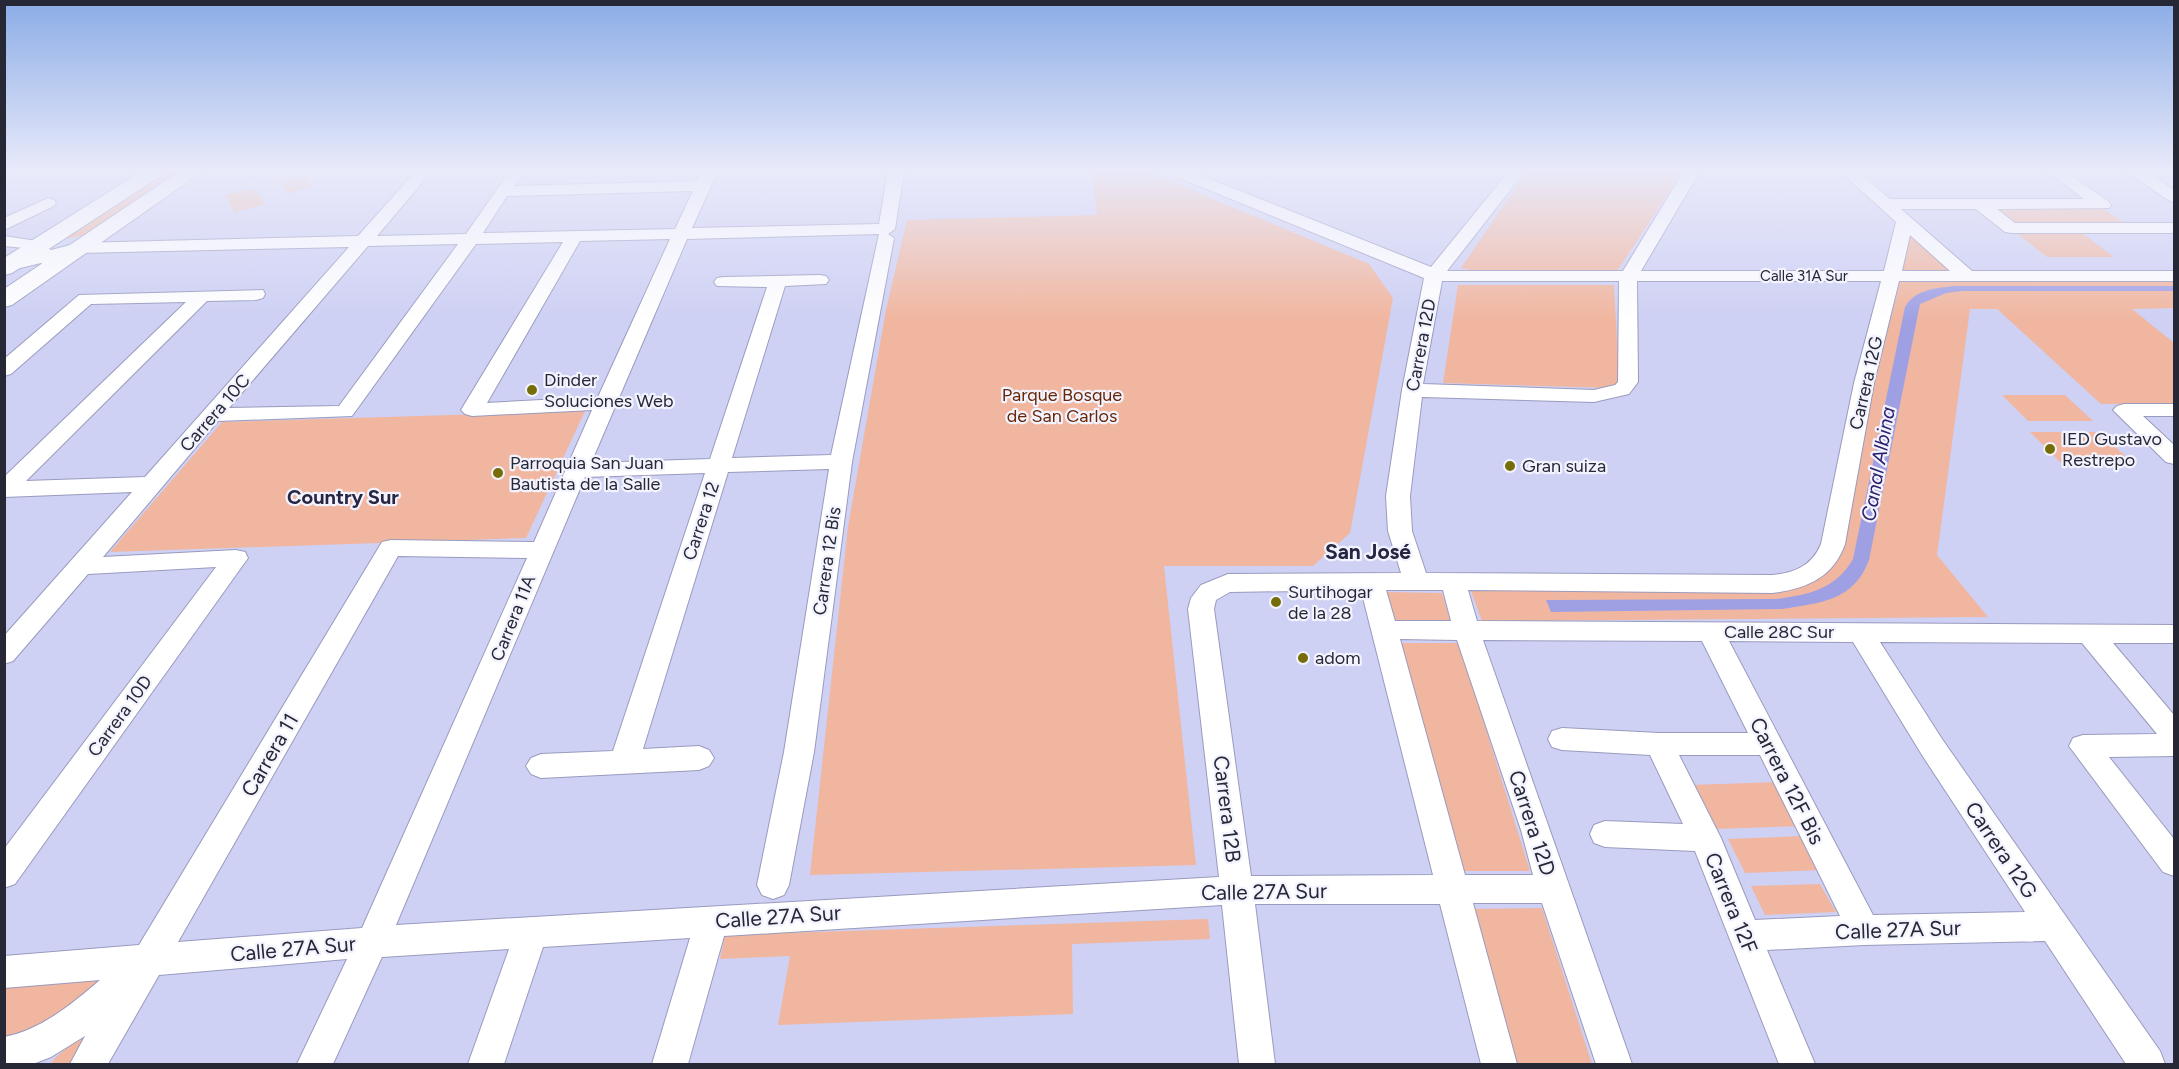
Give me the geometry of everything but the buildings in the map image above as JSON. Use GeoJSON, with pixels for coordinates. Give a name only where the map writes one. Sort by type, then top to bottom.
{"type":"FeatureCollection","features":[{"type":"Feature","properties":{"kind":"main road"},"geometry":{"type":"LineString","coordinates":[[4,300],[43,258],[91,221]]}},
{"type":"Feature","properties":{"kind":"main road"},"geometry":{"type":"LineString","coordinates":[[5,267],[78,248],[118,221]]}},
{"type":"Feature","properties":{"kind":"street","name":"Carrera 10C"},"geometry":{"type":"LineString","coordinates":[[4,654],[154,484],[380,221]]}},
{"type":"Feature","properties":{"kind":"street"},"geometry":{"type":"LineString","coordinates":[[213,415],[345,412],[483,221]]}},
{"type":"Feature","properties":{"kind":"street","name":"Carrera 11A"},"geometry":{"type":"LineString","coordinates":[[315,1065],[374,942],[450,769],[541,550],[688,221]]}},
{"type":"Feature","properties":{"kind":"street","name":"Carrera 12 Bis"},"geometry":{"type":"LineString","coordinates":[[773,885],[799,752],[841,462],[888,221]]}},
{"type":"Feature","properties":{"kind":"street","name":"Calle 31A Sur"},"geometry":{"type":"LineString","coordinates":[[1300,221],[1434,275],[1458,277],[2175,276]]}},
{"type":"Feature","properties":{"kind":"street","name":"Carrera 12D"},"geometry":{"type":"LineString","coordinates":[[1416,581],[1400,531],[1398,496],[1412,390],[1434,275],[1477,221]]}},
{"type":"Feature","properties":{"kind":"street"},"geometry":{"type":"LineString","coordinates":[[1412,390],[1594,396],[1622,390],[1628,382],[1628,277],[1662,221]]}},
{"type":"Feature","properties":{"kind":"street"},"geometry":{"type":"LineString","coordinates":[[2002,221],[2011,228],[2175,228]]}},
{"type":"Feature","properties":{"kind":"street"},"geometry":{"type":"LineString","coordinates":[[2127,221],[2137,228]]}},
{"type":"Feature","properties":{"kind":"street"},"geometry":{"type":"LineString","coordinates":[[1905,222],[1966,275]]}},
{"type":"Feature","properties":{"kind":"street","name":"Carrera 12G"},"geometry":{"type":"LineString","coordinates":[[1453,581],[1772,584],[1788,583],[1810,574],[1821,566],[1831,552],[1864,383],[1905,222]]}},
{"type":"Feature","properties":{"kind":"street"},"geometry":{"type":"LineString","coordinates":[[78,248],[683,233],[886,233]]}},
{"type":"Feature","properties":{"kind":"street"},"geometry":{"type":"LineString","coordinates":[[574,236],[472,410],[607,403]]}},
{"type":"Feature","properties":{"kind":"street"},"geometry":{"type":"LineString","coordinates":[[4,241],[43,258]]}},
{"type":"Feature","properties":{"kind":"street"},"geometry":{"type":"LineString","coordinates":[[723,282],[819,280]]}},
{"type":"Feature","properties":{"kind":"street","name":"Carrera 12"},"geometry":{"type":"LineString","coordinates":[[624,762],[778,281]]}},
{"type":"Feature","properties":{"kind":"street"},"geometry":{"type":"LineString","coordinates":[[4,370],[86,299],[256,294]]}},
{"type":"Feature","properties":{"kind":"street"},"geometry":{"type":"LineString","coordinates":[[5,489],[202,296]]}},
{"type":"Feature","properties":{"kind":"street"},"geometry":{"type":"LineString","coordinates":[[2175,410],[2124,410],[2175,457]]}},
{"type":"Feature","properties":{"kind":"street"},"geometry":{"type":"LineString","coordinates":[[577,470],[841,462]]}},
{"type":"Feature","properties":{"kind":"street"},"geometry":{"type":"LineString","coordinates":[[5,489],[154,484]]}},
{"type":"Feature","properties":{"kind":"street","name":"Carrera 11"},"geometry":{"type":"LineString","coordinates":[[88,1065],[391,548],[541,550]]}},
{"type":"Feature","properties":{"kind":"street","name":"Carrera 10D"},"geometry":{"type":"LineString","coordinates":[[4,874],[236,558],[82,566]]}},
{"type":"Feature","properties":{"kind":"street"},"geometry":{"type":"LineString","coordinates":[[1453,581],[1372,584],[1499,1065]]}},
{"type":"Feature","properties":{"kind":"street","name":"Carrera 12D"},"geometry":{"type":"LineString","coordinates":[[1453,581],[1467,631],[1614,1065]]}},
{"type":"Feature","properties":{"kind":"street","name":"Carrera 12B"},"geometry":{"type":"LineString","coordinates":[[1257,1065],[1201,609],[1202,599],[1208,591],[1228,583],[1372,584]]}},
{"type":"Feature","properties":{"kind":"street","name":"Calle 28C Sur"},"geometry":{"type":"LineString","coordinates":[[1384,630],[2175,633]]}},
{"type":"Feature","properties":{"kind":"street","name":"Carrera 12F Bis"},"geometry":{"type":"LineString","coordinates":[[1711,632],[1864,930]]}},
{"type":"Feature","properties":{"kind":"street","name":"Carrera 12G"},"geometry":{"type":"LineString","coordinates":[[1860,632],[1932,747],[2146,1065]]}},
{"type":"Feature","properties":{"kind":"street"},"geometry":{"type":"LineString","coordinates":[[2088,632],[2175,734]]}},
{"type":"Feature","properties":{"kind":"street"},"geometry":{"type":"LineString","coordinates":[[1562,739],[1659,744],[1767,744]]}},
{"type":"Feature","properties":{"kind":"street","name":"Carrera 12F"},"geometry":{"type":"LineString","coordinates":[[1659,744],[1706,838],[1797,1065]]}},
{"type":"Feature","properties":{"kind":"street"},"geometry":{"type":"LineString","coordinates":[[2175,745],[2083,746],[2175,862]]}},
{"type":"Feature","properties":{"kind":"street"},"geometry":{"type":"LineString","coordinates":[[541,766],[699,758]]}},
{"type":"Feature","properties":{"kind":"street"},"geometry":{"type":"LineString","coordinates":[[1605,834],[1706,838]]}},
{"type":"Feature","properties":{"kind":"street","name":"Calle 27A Sur"},"geometry":{"type":"LineString","coordinates":[[4,972],[374,942],[1237,890],[1553,889]]}},
{"type":"Feature","properties":{"kind":"street"},"geometry":{"type":"LineString","coordinates":[[670,1065],[711,922]]}},
{"type":"Feature","properties":{"kind":"street","name":"Calle 27A Sur"},"geometry":{"type":"LineString","coordinates":[[1744,936],[1864,930],[2052,926]]}},
{"type":"Feature","properties":{"kind":"street"},"geometry":{"type":"LineString","coordinates":[[486,1065],[531,933]]}},
{"type":"Feature","properties":{"kind":"street","name":"Carrera 11"},"geometry":{"type":"LineString","coordinates":[[14,1058],[39,1045],[79,1018],[149,961]]}},
{"type":"Feature","properties":{"kind":"green space"},"geometry":{"type":"Polygon","coordinates":[[[88,221],[107,221],[85,235],[59,240],[88,221]]]}},
{"type":"Feature","properties":{"kind":"green space","name":"Parque Bosque de San Carlos"},"geometry":{"type":"Polygon","coordinates":[[[907,221],[1266,221],[1369,264],[1393,298],[1350,533],[1313,566],[1164,566],[1196,865],[810,875],[848,527],[886,310],[907,221]]]}},
{"type":"Feature","properties":{"kind":"green space"},"geometry":{"type":"Polygon","coordinates":[[[1493,221],[1650,221],[1617,271],[1500,276],[1461,268],[1493,221]]]}},
{"type":"Feature","properties":{"kind":"green space"},"geometry":{"type":"Polygon","coordinates":[[[2006,221],[2121,221],[2127,225],[2011,225],[2006,221]]]}},
{"type":"Feature","properties":{"kind":"green space"},"geometry":{"type":"Polygon","coordinates":[[[1910,230],[1963,278],[2174,279],[2174,308],[2132,309],[2174,343],[2174,404],[2101,404],[1997,309],[1970,309],[1937,555],[1988,617],[1482,621],[1471,591],[1783,590],[1815,580],[1827,571],[1839,556],[1864,426],[1898,290],[1910,230]]]}},
{"type":"Feature","properties":{"kind":"green space"},"geometry":{"type":"Polygon","coordinates":[[[2014,231],[2079,231],[2114,257],[2047,257],[2014,231]]]}},
{"type":"Feature","properties":{"kind":"green space"},"geometry":{"type":"Polygon","coordinates":[[[1458,285],[1614,285],[1619,380],[1617,384],[1609,388],[1443,383],[1458,285]]]}},
{"type":"Feature","properties":{"kind":"green space"},"geometry":{"type":"Polygon","coordinates":[[[2002,395],[2065,395],[2093,421],[2028,421],[2002,395]]]}},
{"type":"Feature","properties":{"kind":"green space"},"geometry":{"type":"Polygon","coordinates":[[[585,411],[526,538],[110,552],[222,422],[585,411]]]}},
{"type":"Feature","properties":{"kind":"green space"},"geometry":{"type":"Polygon","coordinates":[[[2030,432],[2099,432],[2134,464],[2063,465],[2030,432]]]}},
{"type":"Feature","properties":{"kind":"green space"},"geometry":{"type":"Polygon","coordinates":[[[1385,592],[1442,593],[1451,623],[1393,623],[1385,592]]]}},
{"type":"Feature","properties":{"kind":"green space"},"geometry":{"type":"Polygon","coordinates":[[[1398,643],[1459,643],[1530,871],[1458,871],[1398,643]]]}},
{"type":"Feature","properties":{"kind":"green space"},"geometry":{"type":"Polygon","coordinates":[[[1777,782],[1803,826],[1715,829],[1692,785],[1777,782]]]}},
{"type":"Feature","properties":{"kind":"green space"},"geometry":{"type":"Polygon","coordinates":[[[1802,836],[1822,870],[1745,873],[1728,839],[1802,836]]]}},
{"type":"Feature","properties":{"kind":"green space"},"geometry":{"type":"Polygon","coordinates":[[[1820,884],[1836,912],[1765,915],[1751,886],[1820,884]]]}},
{"type":"Feature","properties":{"kind":"green space"},"geometry":{"type":"Polygon","coordinates":[[[1542,908],[1592,1064],[1512,1064],[1470,909],[1542,908]]]}},
{"type":"Feature","properties":{"kind":"green space"},"geometry":{"type":"Polygon","coordinates":[[[1208,919],[1210,939],[1072,944],[1073,1014],[778,1025],[790,956],[720,959],[725,935],[1208,919]]]}},
{"type":"Feature","properties":{"kind":"green space"},"geometry":{"type":"Polygon","coordinates":[[[115,974],[82,1007],[5,1042],[5,982],[115,974]]]}},
{"type":"Feature","properties":{"kind":"green space"},"geometry":{"type":"Polygon","coordinates":[[[124,998],[82,1064],[51,1064],[54,1059],[124,998]]]}},
{"type":"Feature","properties":{"kind":"water","name":"Canal Albina"},"geometry":{"type":"Polygon","coordinates":[[[1955,286],[2174,286],[2174,291],[1962,291],[1946,293],[1920,304],[1869,560],[1863,574],[1854,584],[1834,598],[1810,605],[1782,609],[1551,612],[1546,600],[1776,599],[1810,592],[1830,584],[1853,559],[1905,307],[1914,296],[1920,293],[1955,286]]]}},
{"type":"Feature","properties":{"kind":"place","name":"Dinder Soluciones Web"},"geometry":{"type":"Point","coordinates":[532,390]}},
{"type":"Feature","properties":{"kind":"place","name":"IED Gustavo Restrepo"},"geometry":{"type":"Point","coordinates":[2050,449]}},
{"type":"Feature","properties":{"kind":"place","name":"Gran suiza"},"geometry":{"type":"Point","coordinates":[1510,466]}},
{"type":"Feature","properties":{"kind":"place","name":"Parroquia San Juan Bautista de la Salle"},"geometry":{"type":"Point","coordinates":[498,473]}},
{"type":"Feature","properties":{"kind":"place","name":"Surtihogar de la 28"},"geometry":{"type":"Point","coordinates":[1276,602]}},
{"type":"Feature","properties":{"kind":"place","name":"adom"},"geometry":{"type":"Point","coordinates":[1303,658]}},
{"type":"Feature","properties":{"kind":"district","name":"Country Sur"},"geometry":{"type":"Point","coordinates":[343,497]}},
{"type":"Feature","properties":{"kind":"district","name":"San José"},"geometry":{"type":"Point","coordinates":[1368,552]}}]}
